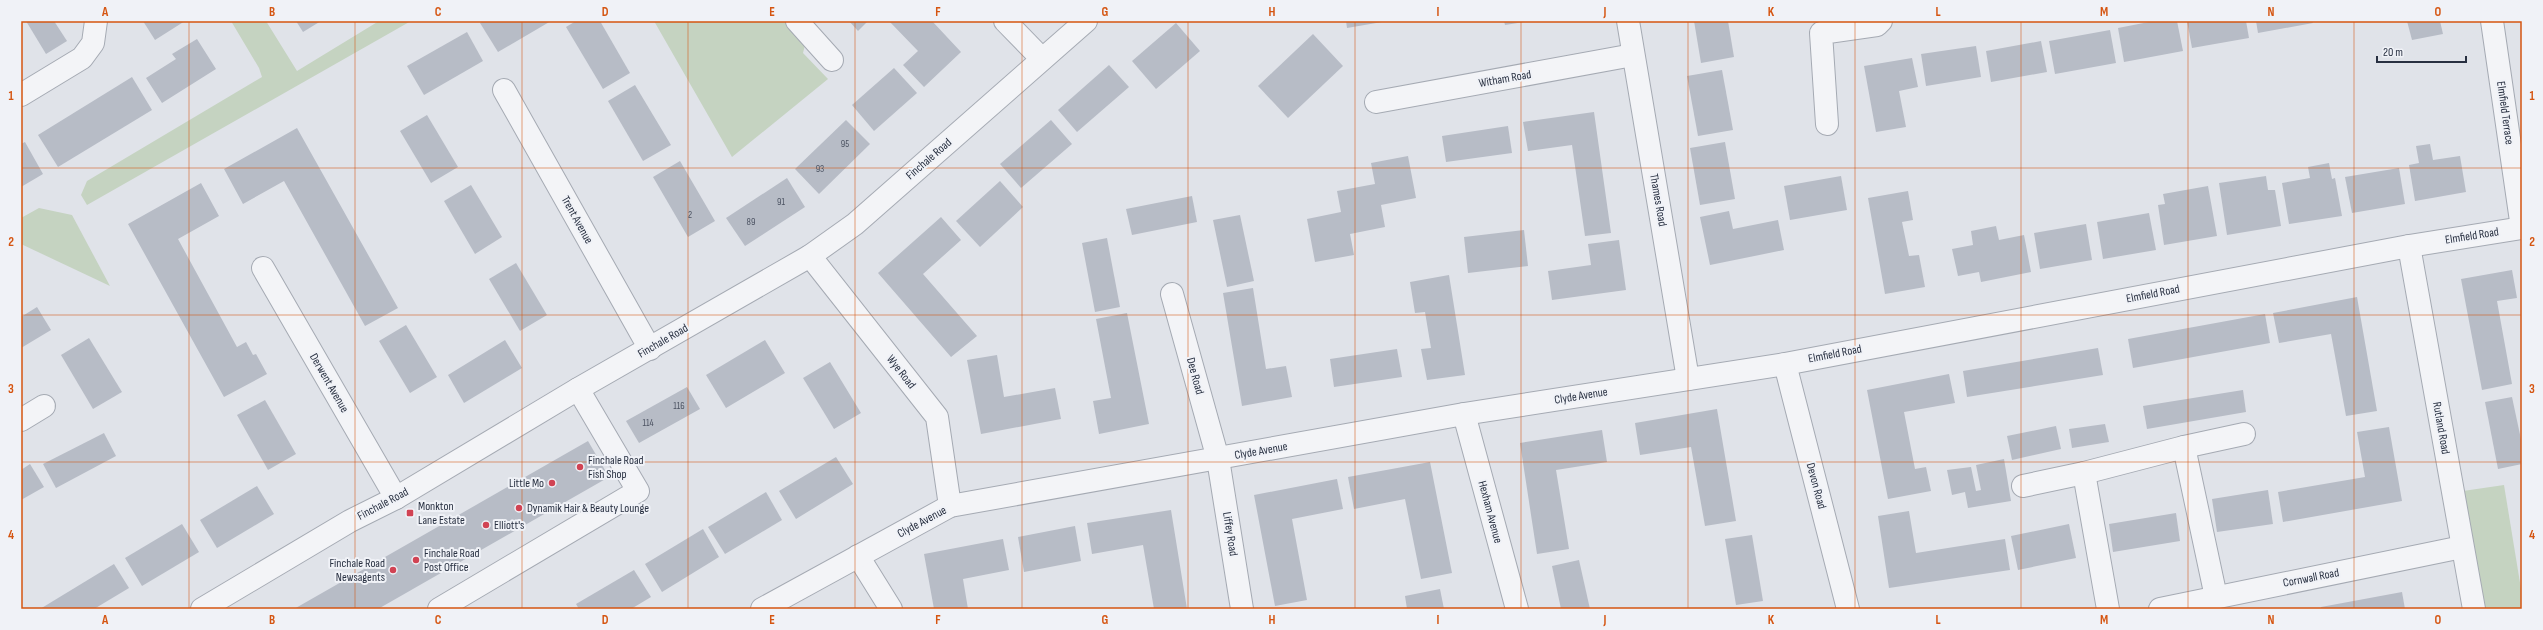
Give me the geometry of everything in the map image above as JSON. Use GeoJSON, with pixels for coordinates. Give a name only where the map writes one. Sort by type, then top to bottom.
{"type":"FeatureCollection","features":[{"type":"Feature","properties":{"kind":"street"},"geometry":{"type":"LineString","coordinates":[[21,95],[82,58],[93,43],[96,21]]}},
{"type":"Feature","properties":{"kind":"street"},"geometry":{"type":"LineString","coordinates":[[797,21],[832,60]]}},
{"type":"Feature","properties":{"kind":"street"},"geometry":{"type":"LineString","coordinates":[[1005,21],[1042,59]]}},
{"type":"Feature","properties":{"kind":"street","name":"Finchale Road"},"geometry":{"type":"LineString","coordinates":[[214,606],[350,521],[396,498],[578,388],[650,349],[810,256],[856,224],[1086,21]]}},
{"type":"Feature","properties":{"kind":"street","name":"Thames Road"},"geometry":{"type":"LineString","coordinates":[[1628,21],[1688,379]]}},
{"type":"Feature","properties":{"kind":"street"},"geometry":{"type":"LineString","coordinates":[[1826,124],[1821,33],[1877,25],[1881,21]]}},
{"type":"Feature","properties":{"kind":"street","name":"Elmfield Terrace"},"geometry":{"type":"LineString","coordinates":[[2492,21],[2522,228]]}},
{"type":"Feature","properties":{"kind":"street","name":"Witham Road"},"geometry":{"type":"LineString","coordinates":[[1376,102],[1634,55]]}},
{"type":"Feature","properties":{"kind":"street","name":"Trent Avenue"},"geometry":{"type":"LineString","coordinates":[[504,90],[650,349]]}},
{"type":"Feature","properties":{"kind":"street","name":"Elmfield Road"},"geometry":{"type":"LineString","coordinates":[[1785,364],[2409,246],[2522,228]]}},
{"type":"Feature","properties":{"kind":"street","name":"Rutland Road"},"geometry":{"type":"LineString","coordinates":[[2409,246],[2474,609]]}},
{"type":"Feature","properties":{"kind":"street","name":"Wye Road"},"geometry":{"type":"LineString","coordinates":[[810,256],[937,417],[950,506]]}},
{"type":"Feature","properties":{"kind":"street","name":"Derwent Avenue"},"geometry":{"type":"LineString","coordinates":[[263,268],[396,498]]}},
{"type":"Feature","properties":{"kind":"street","name":"Dee Road"},"geometry":{"type":"LineString","coordinates":[[1172,294],[1218,459]]}},
{"type":"Feature","properties":{"kind":"street","name":"Clyde Avenue"},"geometry":{"type":"LineString","coordinates":[[762,609],[950,506],[1464,414],[1785,364]]}},
{"type":"Feature","properties":{"kind":"street","name":"Devon Road"},"geometry":{"type":"LineString","coordinates":[[1785,364],[1848,609]]}},
{"type":"Feature","properties":{"kind":"street"},"geometry":{"type":"LineString","coordinates":[[443,608],[638,491],[578,388]]}},
{"type":"Feature","properties":{"kind":"street"},"geometry":{"type":"LineString","coordinates":[[21,420],[44,406]]}},
{"type":"Feature","properties":{"kind":"street","name":"Hexham Avenue"},"geometry":{"type":"LineString","coordinates":[[1464,414],[1517,609]]}},
{"type":"Feature","properties":{"kind":"street"},"geometry":{"type":"LineString","coordinates":[[2022,486],[2084,473],[2184,447],[2244,434]]}},
{"type":"Feature","properties":{"kind":"street"},"geometry":{"type":"LineString","coordinates":[[2184,447],[2216,597]]}},
{"type":"Feature","properties":{"kind":"street","name":"Liffey Road"},"geometry":{"type":"LineString","coordinates":[[1218,459],[1242,609]]}},
{"type":"Feature","properties":{"kind":"street"},"geometry":{"type":"LineString","coordinates":[[2084,473],[2108,609]]}},
{"type":"Feature","properties":{"kind":"street","name":"Cornwall Road"},"geometry":{"type":"LineString","coordinates":[[2171,608],[2216,597],[2462,547]]}},
{"type":"Feature","properties":{"kind":"street"},"geometry":{"type":"LineString","coordinates":[[858,556],[890,609]]}},
{"type":"Feature","properties":{"kind":"green space"},"geometry":{"type":"Polygon","coordinates":[[[231,21],[266,21],[297,71],[379,21],[411,21],[87,205],[81,195],[87,181],[262,77],[259,68],[231,21]]]}},
{"type":"Feature","properties":{"kind":"green space"},"geometry":{"type":"Polygon","coordinates":[[[654,21],[786,21],[806,41],[803,53],[828,79],[732,157],[654,21]]]}},
{"type":"Feature","properties":{"kind":"green space"},"geometry":{"type":"Polygon","coordinates":[[[39,208],[72,215],[110,286],[21,244],[21,218],[39,208]]]}},
{"type":"Feature","properties":{"kind":"green space"},"geometry":{"type":"Polygon","coordinates":[[[2504,485],[2522,595],[2522,609],[2484,609],[2463,491],[2504,485]]]}},
{"type":"Feature","properties":{"kind":"building"},"geometry":{"type":"Polygon","coordinates":[[[26,21],[54,21],[67,41],[46,54],[26,21]]]}},
{"type":"Feature","properties":{"kind":"building"},"geometry":{"type":"Polygon","coordinates":[[[143,21],[185,21],[155,40],[143,21]]]}},
{"type":"Feature","properties":{"kind":"building"},"geometry":{"type":"Polygon","coordinates":[[[296,21],[321,21],[303,32],[296,21]]]}},
{"type":"Feature","properties":{"kind":"building"},"geometry":{"type":"Polygon","coordinates":[[[484,21],[551,21],[498,52],[480,23],[484,21]]]}},
{"type":"Feature","properties":{"kind":"building"},"geometry":{"type":"Polygon","coordinates":[[[576,21],[600,21],[630,73],[603,89],[566,27],[576,21]]]}},
{"type":"Feature","properties":{"kind":"building"},"geometry":{"type":"Polygon","coordinates":[[[849,21],[868,21],[858,31],[849,21]]]}},
{"type":"Feature","properties":{"kind":"building"},"geometry":{"type":"Polygon","coordinates":[[[889,21],[932,21],[961,52],[924,87],[903,65],[918,51],[889,21]]]}},
{"type":"Feature","properties":{"kind":"building"},"geometry":{"type":"Polygon","coordinates":[[[1346,21],[1382,21],[1382,22],[1347,28],[1346,21]]]}},
{"type":"Feature","properties":{"kind":"building"},"geometry":{"type":"Polygon","coordinates":[[[1504,21],[1524,21],[1524,22],[1505,25],[1504,21]]]}},
{"type":"Feature","properties":{"kind":"building"},"geometry":{"type":"Polygon","coordinates":[[[1694,21],[1728,21],[1734,57],[1701,63],[1694,21]]]}},
{"type":"Feature","properties":{"kind":"building"},"geometry":{"type":"Polygon","coordinates":[[[2154,21],[2177,21],[2183,51],[2124,62],[2118,28],[2154,21]]]}},
{"type":"Feature","properties":{"kind":"building"},"geometry":{"type":"Polygon","coordinates":[[[2187,21],[2246,21],[2249,38],[2192,48],[2187,21]]]}},
{"type":"Feature","properties":{"kind":"building"},"geometry":{"type":"Polygon","coordinates":[[[2256,21],[2312,21],[2313,23],[2258,33],[2256,21]]]}},
{"type":"Feature","properties":{"kind":"building"},"geometry":{"type":"Polygon","coordinates":[[[2407,21],[2440,21],[2443,34],[2412,40],[2407,21]]]}},
{"type":"Feature","properties":{"kind":"building"},"geometry":{"type":"Polygon","coordinates":[[[1176,23],[1200,51],[1156,89],[1132,61],[1176,23]]]}},
{"type":"Feature","properties":{"kind":"building"},"geometry":{"type":"Polygon","coordinates":[[[2110,30],[2116,63],[2055,74],[2049,41],[2110,30]]]}},
{"type":"Feature","properties":{"kind":"building"},"geometry":{"type":"Polygon","coordinates":[[[467,32],[483,61],[424,95],[407,66],[467,32]]]}},
{"type":"Feature","properties":{"kind":"building"},"geometry":{"type":"Polygon","coordinates":[[[1313,34],[1343,66],[1288,118],[1258,86],[1313,34]]]}},
{"type":"Feature","properties":{"kind":"building"},"geometry":{"type":"Polygon","coordinates":[[[197,39],[216,69],[162,103],[146,78],[176,59],[172,54],[197,39]]]}},
{"type":"Feature","properties":{"kind":"building"},"geometry":{"type":"Polygon","coordinates":[[[2041,41],[2047,72],[1991,82],[1986,51],[2041,41]]]}},
{"type":"Feature","properties":{"kind":"building"},"geometry":{"type":"Polygon","coordinates":[[[1976,46],[1981,77],[1926,86],[1921,54],[1976,46]]]}},
{"type":"Feature","properties":{"kind":"building"},"geometry":{"type":"Polygon","coordinates":[[[1912,58],[1918,87],[1899,91],[1906,127],[1876,132],[1864,66],[1912,58]]]}},
{"type":"Feature","properties":{"kind":"building"},"geometry":{"type":"Polygon","coordinates":[[[1109,65],[1129,87],[1077,132],[1058,110],[1109,65]]]}},
{"type":"Feature","properties":{"kind":"building"},"geometry":{"type":"Polygon","coordinates":[[[894,68],[917,93],[874,131],[852,105],[894,68]]]}},
{"type":"Feature","properties":{"kind":"building"},"geometry":{"type":"Polygon","coordinates":[[[1722,70],[1733,130],[1698,136],[1687,76],[1722,70]]]}},
{"type":"Feature","properties":{"kind":"building"},"geometry":{"type":"Polygon","coordinates":[[[132,77],[152,110],[58,167],[38,135],[132,77]]]}},
{"type":"Feature","properties":{"kind":"building"},"geometry":{"type":"Polygon","coordinates":[[[635,85],[671,145],[643,161],[608,101],[635,85]]]}},
{"type":"Feature","properties":{"kind":"building"},"geometry":{"type":"Polygon","coordinates":[[[1594,112],[1611,233],[1585,236],[1572,145],[1528,151],[1523,122],[1594,112]]]}},
{"type":"Feature","properties":{"kind":"building"},"geometry":{"type":"Polygon","coordinates":[[[427,115],[458,167],[431,183],[400,131],[427,115]]]}},
{"type":"Feature","properties":{"kind":"building"},"geometry":{"type":"Polygon","coordinates":[[[846,120],[870,144],[819,194],[795,169],[846,120]]]}},
{"type":"Feature","properties":{"kind":"building"},"geometry":{"type":"Polygon","coordinates":[[[1051,120],[1072,144],[1021,188],[1000,164],[1051,120]]]}},
{"type":"Feature","properties":{"kind":"building"},"geometry":{"type":"Polygon","coordinates":[[[1508,126],[1512,153],[1446,162],[1442,136],[1508,126]]]}},
{"type":"Feature","properties":{"kind":"building"},"geometry":{"type":"Polygon","coordinates":[[[297,128],[398,308],[365,326],[284,181],[243,204],[224,169],[297,128]]]}},
{"type":"Feature","properties":{"kind":"building"},"geometry":{"type":"Polygon","coordinates":[[[25,142],[43,174],[21,187],[21,144],[25,142]]]}},
{"type":"Feature","properties":{"kind":"building"},"geometry":{"type":"Polygon","coordinates":[[[1725,142],[1735,199],[1700,205],[1690,148],[1725,142]]]}},
{"type":"Feature","properties":{"kind":"building"},"geometry":{"type":"Polygon","coordinates":[[[2430,144],[2433,160],[2460,156],[2466,192],[2415,201],[2409,165],[2419,163],[2416,146],[2430,144]]]}},
{"type":"Feature","properties":{"kind":"building"},"geometry":{"type":"Polygon","coordinates":[[[1408,156],[1416,198],[1381,205],[1385,227],[1350,234],[1354,255],[1315,262],[1307,219],[1341,212],[1337,191],[1375,184],[1371,163],[1408,156]]]}},
{"type":"Feature","properties":{"kind":"building"},"geometry":{"type":"Polygon","coordinates":[[[680,161],[715,221],[688,237],[653,177],[680,161]]]}},
{"type":"Feature","properties":{"kind":"building"},"geometry":{"type":"Polygon","coordinates":[[[2329,163],[2332,179],[2335,178],[2342,216],[2289,224],[2282,183],[2310,178],[2308,167],[2329,163]]]}},
{"type":"Feature","properties":{"kind":"building"},"geometry":{"type":"Polygon","coordinates":[[[2399,168],[2405,204],[2352,213],[2345,177],[2399,168]]]}},
{"type":"Feature","properties":{"kind":"building"},"geometry":{"type":"Polygon","coordinates":[[[1841,176],[1847,210],[1790,220],[1784,186],[1841,176]]]}},
{"type":"Feature","properties":{"kind":"building"},"geometry":{"type":"Polygon","coordinates":[[[2266,176],[2268,190],[2275,190],[2281,226],[2227,235],[2219,183],[2266,176]]]}},
{"type":"Feature","properties":{"kind":"building"},"geometry":{"type":"Polygon","coordinates":[[[787,178],[805,207],[745,246],[726,218],[787,178]]]}},
{"type":"Feature","properties":{"kind":"building"},"geometry":{"type":"Polygon","coordinates":[[[1000,181],[1023,207],[980,247],[956,221],[1000,181]]]}},
{"type":"Feature","properties":{"kind":"building"},"geometry":{"type":"Polygon","coordinates":[[[201,183],[219,216],[178,239],[237,347],[246,342],[253,355],[256,354],[267,374],[224,397],[128,224],[201,183]]]}},
{"type":"Feature","properties":{"kind":"building"},"geometry":{"type":"Polygon","coordinates":[[[471,185],[502,237],[475,254],[444,201],[471,185]]]}},
{"type":"Feature","properties":{"kind":"building"},"geometry":{"type":"Polygon","coordinates":[[[2208,186],[2217,236],[2164,245],[2158,205],[2165,204],[2163,194],[2208,186]]]}},
{"type":"Feature","properties":{"kind":"building"},"geometry":{"type":"Polygon","coordinates":[[[1908,191],[1913,220],[1902,222],[1909,256],[1919,255],[1925,287],[1885,294],[1868,198],[1908,191]]]}},
{"type":"Feature","properties":{"kind":"building"},"geometry":{"type":"Polygon","coordinates":[[[1192,196],[1197,222],[1132,235],[1126,209],[1192,196]]]}},
{"type":"Feature","properties":{"kind":"building"},"geometry":{"type":"Polygon","coordinates":[[[1729,211],[1733,229],[1778,220],[1784,250],[1710,265],[1700,217],[1729,211]]]}},
{"type":"Feature","properties":{"kind":"building"},"geometry":{"type":"Polygon","coordinates":[[[2149,213],[2156,250],[2103,259],[2097,222],[2149,213]]]}},
{"type":"Feature","properties":{"kind":"building"},"geometry":{"type":"Polygon","coordinates":[[[1240,215],[1254,281],[1227,287],[1213,220],[1240,215]]]}},
{"type":"Feature","properties":{"kind":"building"},"geometry":{"type":"Polygon","coordinates":[[[941,217],[961,240],[923,274],[977,336],[951,357],[878,273],[941,217]]]}},
{"type":"Feature","properties":{"kind":"building"},"geometry":{"type":"Polygon","coordinates":[[[2086,224],[2092,260],[2040,269],[2034,233],[2086,224]]]}},
{"type":"Feature","properties":{"kind":"building"},"geometry":{"type":"Polygon","coordinates":[[[1996,226],[1999,240],[2024,235],[2031,272],[1981,282],[1979,272],[1958,276],[1952,249],[1973,245],[1971,231],[1996,226]]]}},
{"type":"Feature","properties":{"kind":"building"},"geometry":{"type":"Polygon","coordinates":[[[1524,230],[1528,266],[1468,273],[1464,237],[1524,230]]]}},
{"type":"Feature","properties":{"kind":"building"},"geometry":{"type":"Polygon","coordinates":[[[1107,238],[1120,307],[1095,312],[1082,243],[1107,238]]]}},
{"type":"Feature","properties":{"kind":"building"},"geometry":{"type":"Polygon","coordinates":[[[1619,240],[1626,290],[1552,300],[1548,271],[1591,265],[1588,244],[1619,240]]]}},
{"type":"Feature","properties":{"kind":"building"},"geometry":{"type":"Polygon","coordinates":[[[516,263],[547,315],[520,331],[489,279],[516,263]]]}},
{"type":"Feature","properties":{"kind":"building"},"geometry":{"type":"Polygon","coordinates":[[[2512,270],[2517,298],[2497,301],[2512,384],[2482,390],[2461,279],[2512,270]]]}},
{"type":"Feature","properties":{"kind":"building"},"geometry":{"type":"Polygon","coordinates":[[[1449,275],[1465,375],[1427,380],[1421,349],[1431,348],[1425,312],[1415,313],[1410,282],[1449,275]]]}},
{"type":"Feature","properties":{"kind":"building"},"geometry":{"type":"Polygon","coordinates":[[[1253,288],[1266,369],[1286,366],[1292,397],[1242,406],[1223,293],[1253,288]]]}},
{"type":"Feature","properties":{"kind":"building"},"geometry":{"type":"Polygon","coordinates":[[[2357,297],[2377,411],[2346,416],[2331,334],[2279,343],[2273,313],[2357,297]]]}},
{"type":"Feature","properties":{"kind":"building"},"geometry":{"type":"Polygon","coordinates":[[[37,307],[51,330],[21,348],[21,317],[37,307]]]}},
{"type":"Feature","properties":{"kind":"building"},"geometry":{"type":"Polygon","coordinates":[[[1127,313],[1149,424],[1099,434],[1093,401],[1111,398],[1096,319],[1127,313]]]}},
{"type":"Feature","properties":{"kind":"building"},"geometry":{"type":"Polygon","coordinates":[[[2265,314],[2270,343],[2133,368],[2128,339],[2265,314]]]}},
{"type":"Feature","properties":{"kind":"building"},"geometry":{"type":"Polygon","coordinates":[[[406,325],[437,377],[410,393],[379,341],[406,325]]]}},
{"type":"Feature","properties":{"kind":"building"},"geometry":{"type":"Polygon","coordinates":[[[89,338],[122,392],[93,409],[61,355],[89,338]]]}},
{"type":"Feature","properties":{"kind":"building"},"geometry":{"type":"Polygon","coordinates":[[[505,340],[522,368],[464,403],[448,375],[505,340]]]}},
{"type":"Feature","properties":{"kind":"building"},"geometry":{"type":"Polygon","coordinates":[[[765,340],[785,373],[726,408],[706,375],[765,340]]]}},
{"type":"Feature","properties":{"kind":"building"},"geometry":{"type":"Polygon","coordinates":[[[2098,348],[2103,375],[1967,397],[1963,371],[2098,348]]]}},
{"type":"Feature","properties":{"kind":"building"},"geometry":{"type":"Polygon","coordinates":[[[1397,349],[1402,377],[1334,387],[1330,359],[1397,349]]]}},
{"type":"Feature","properties":{"kind":"building"},"geometry":{"type":"Polygon","coordinates":[[[997,355],[1004,397],[1055,388],[1061,419],[981,434],[967,360],[997,355]]]}},
{"type":"Feature","properties":{"kind":"building"},"geometry":{"type":"Polygon","coordinates":[[[830,362],[861,413],[834,429],[803,378],[830,362]]]}},
{"type":"Feature","properties":{"kind":"building"},"geometry":{"type":"Polygon","coordinates":[[[1949,374],[1955,403],[1904,412],[1915,469],[1926,467],[1931,491],[1888,499],[1867,390],[1949,374]]]}},
{"type":"Feature","properties":{"kind":"building"},"geometry":{"type":"Polygon","coordinates":[[[687,387],[700,409],[639,443],[626,421],[687,387]]]}},
{"type":"Feature","properties":{"kind":"building"},"geometry":{"type":"Polygon","coordinates":[[[2243,390],[2246,412],[2147,429],[2143,406],[2243,390]]]}},
{"type":"Feature","properties":{"kind":"building"},"geometry":{"type":"Polygon","coordinates":[[[2512,397],[2522,444],[2522,464],[2498,469],[2485,402],[2512,397]]]}},
{"type":"Feature","properties":{"kind":"building"},"geometry":{"type":"Polygon","coordinates":[[[265,400],[296,454],[268,470],[237,415],[265,400]]]}},
{"type":"Feature","properties":{"kind":"building"},"geometry":{"type":"Polygon","coordinates":[[[1717,409],[1736,521],[1705,526],[1691,447],[1640,455],[1635,423],[1717,409]]]}},
{"type":"Feature","properties":{"kind":"building"},"geometry":{"type":"Polygon","coordinates":[[[2105,424],[2109,442],[2072,448],[2069,429],[2105,424]]]}},
{"type":"Feature","properties":{"kind":"building"},"geometry":{"type":"Polygon","coordinates":[[[2056,426],[2061,449],[2012,460],[2007,436],[2056,426]]]}},
{"type":"Feature","properties":{"kind":"building"},"geometry":{"type":"Polygon","coordinates":[[[2389,427],[2402,501],[2283,522],[2278,492],[2365,477],[2357,432],[2389,427]]]}},
{"type":"Feature","properties":{"kind":"building"},"geometry":{"type":"Polygon","coordinates":[[[1602,430],[1607,462],[1556,470],[1569,549],[1537,554],[1520,443],[1602,430]]]}},
{"type":"Feature","properties":{"kind":"building"},"geometry":{"type":"Polygon","coordinates":[[[104,433],[116,456],[56,488],[43,464],[104,433]]]}},
{"type":"Feature","properties":{"kind":"building"},"geometry":{"type":"Polygon","coordinates":[[[588,441],[609,477],[378,609],[294,609],[588,441]]]}},
{"type":"Feature","properties":{"kind":"building"},"geometry":{"type":"Polygon","coordinates":[[[836,457],[853,484],[796,519],[779,491],[836,457]]]}},
{"type":"Feature","properties":{"kind":"building"},"geometry":{"type":"Polygon","coordinates":[[[2004,459],[2011,501],[1968,508],[1965,492],[1952,495],[1947,470],[1971,467],[1976,491],[1981,490],[1976,465],[2004,459]]]}},
{"type":"Feature","properties":{"kind":"building"},"geometry":{"type":"Polygon","coordinates":[[[1430,462],[1452,573],[1421,579],[1405,499],[1354,509],[1348,477],[1430,462]]]}},
{"type":"Feature","properties":{"kind":"building"},"geometry":{"type":"Polygon","coordinates":[[[30,464],[44,487],[21,500],[21,470],[30,464]]]}},
{"type":"Feature","properties":{"kind":"building"},"geometry":{"type":"Polygon","coordinates":[[[1337,479],[1343,509],[1292,519],[1307,600],[1275,606],[1254,495],[1337,479]]]}},
{"type":"Feature","properties":{"kind":"building"},"geometry":{"type":"Polygon","coordinates":[[[257,486],[274,514],[217,548],[200,520],[257,486]]]}},
{"type":"Feature","properties":{"kind":"building"},"geometry":{"type":"Polygon","coordinates":[[[2268,490],[2273,524],[2217,532],[2212,499],[2268,490]]]}},
{"type":"Feature","properties":{"kind":"building"},"geometry":{"type":"Polygon","coordinates":[[[766,492],[782,520],[725,554],[708,527],[766,492]]]}},
{"type":"Feature","properties":{"kind":"building"},"geometry":{"type":"Polygon","coordinates":[[[1171,510],[1187,609],[1154,609],[1143,545],[1092,554],[1087,523],[1171,510]]]}},
{"type":"Feature","properties":{"kind":"building"},"geometry":{"type":"Polygon","coordinates":[[[1909,511],[1916,553],[2005,539],[2010,570],[1889,588],[1878,516],[1909,511]]]}},
{"type":"Feature","properties":{"kind":"building"},"geometry":{"type":"Polygon","coordinates":[[[2176,513],[2180,541],[2113,552],[2109,524],[2176,513]]]}},
{"type":"Feature","properties":{"kind":"building"},"geometry":{"type":"Polygon","coordinates":[[[182,524],[199,552],[142,586],[125,558],[182,524]]]}},
{"type":"Feature","properties":{"kind":"building"},"geometry":{"type":"Polygon","coordinates":[[[2069,524],[2076,558],[2018,570],[2011,536],[2069,524]]]}},
{"type":"Feature","properties":{"kind":"building"},"geometry":{"type":"Polygon","coordinates":[[[1075,526],[1081,561],[1024,572],[1018,537],[1075,526]]]}},
{"type":"Feature","properties":{"kind":"building"},"geometry":{"type":"Polygon","coordinates":[[[703,529],[719,557],[662,592],[645,564],[703,529]]]}},
{"type":"Feature","properties":{"kind":"building"},"geometry":{"type":"Polygon","coordinates":[[[1752,535],[1763,601],[1736,605],[1725,539],[1752,535]]]}},
{"type":"Feature","properties":{"kind":"building"},"geometry":{"type":"Polygon","coordinates":[[[1003,539],[1009,570],[963,579],[968,609],[934,609],[924,554],[1003,539]]]}},
{"type":"Feature","properties":{"kind":"building"},"geometry":{"type":"Polygon","coordinates":[[[1579,560],[1590,609],[1561,609],[1552,566],[1579,560]]]}},
{"type":"Feature","properties":{"kind":"building"},"geometry":{"type":"Polygon","coordinates":[[[114,564],[129,588],[94,609],[40,609],[114,564]]]}},
{"type":"Feature","properties":{"kind":"building"},"geometry":{"type":"Polygon","coordinates":[[[634,570],[651,597],[631,609],[579,609],[576,604],[634,570]]]}},
{"type":"Feature","properties":{"kind":"building"},"geometry":{"type":"Polygon","coordinates":[[[1440,589],[1444,609],[1407,609],[1405,596],[1440,589]]]}},
{"type":"Feature","properties":{"kind":"building"},"geometry":{"type":"Polygon","coordinates":[[[2402,592],[2405,609],[2321,609],[2321,607],[2402,592]]]}},
{"type":"Feature","properties":{"kind":"place","name":"Finchale Road Fish Shop"},"geometry":{"type":"Point","coordinates":[580,467]}},
{"type":"Feature","properties":{"kind":"place","name":"Little Mo"},"geometry":{"type":"Point","coordinates":[552,483]}},
{"type":"Feature","properties":{"kind":"place","name":"Dynamik Hair & Beauty Lounge"},"geometry":{"type":"Point","coordinates":[519,508]}},
{"type":"Feature","properties":{"kind":"place","name":"Monkton Lane Estate"},"geometry":{"type":"Point","coordinates":[410,513]}},
{"type":"Feature","properties":{"kind":"place","name":"Elliott's"},"geometry":{"type":"Point","coordinates":[486,525]}},
{"type":"Feature","properties":{"kind":"place","name":"Finchale Road Post Office"},"geometry":{"type":"Point","coordinates":[416,560]}},
{"type":"Feature","properties":{"kind":"place","name":"Finchale Road Newsagents"},"geometry":{"type":"Point","coordinates":[393,570]}}]}
